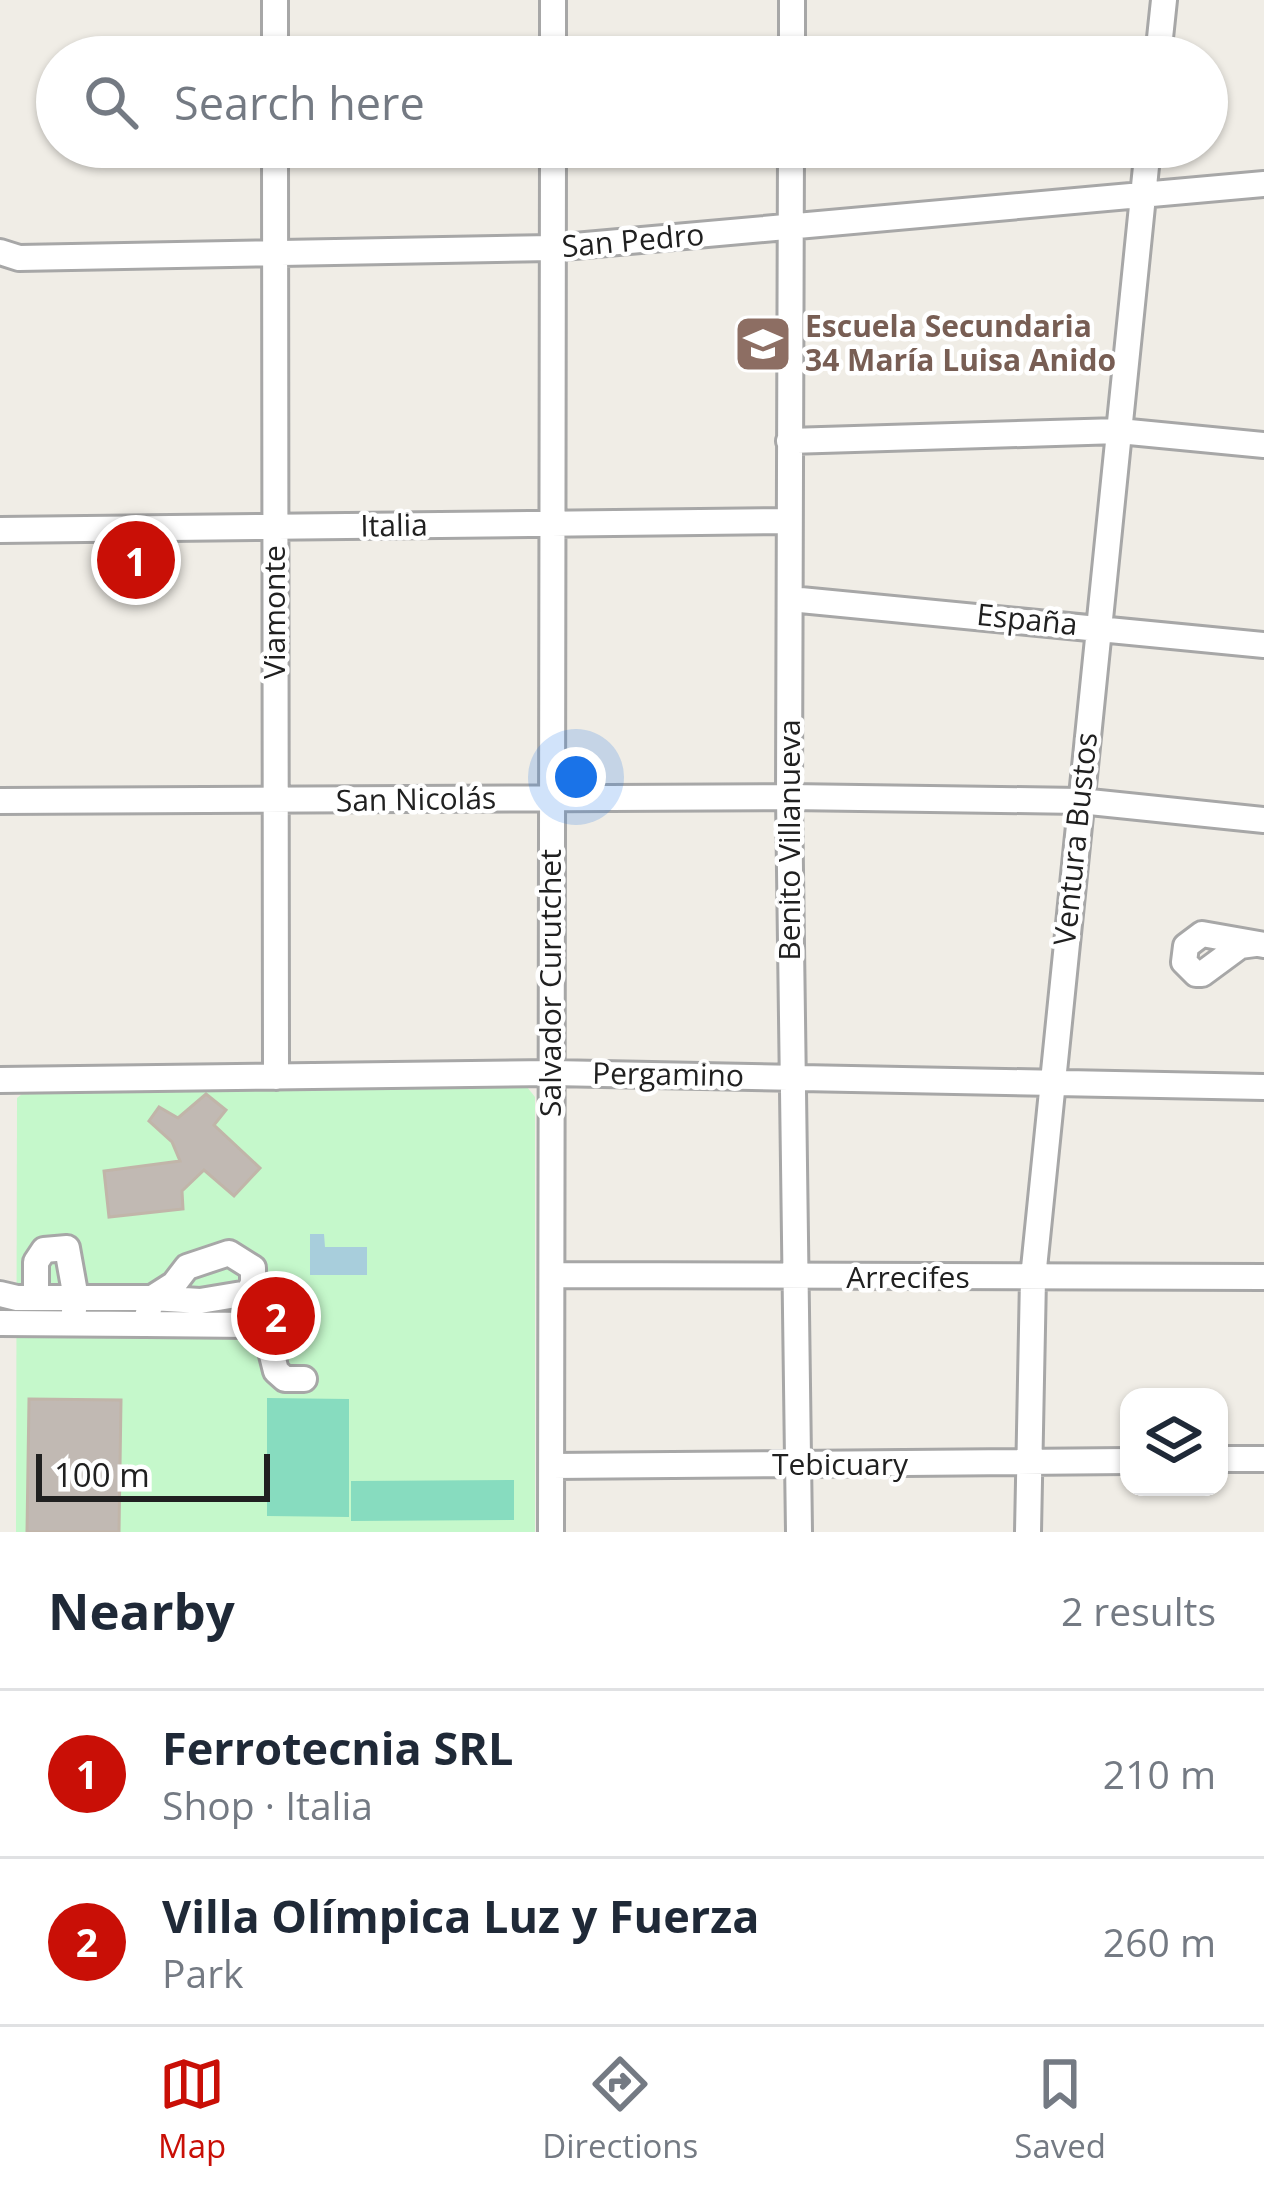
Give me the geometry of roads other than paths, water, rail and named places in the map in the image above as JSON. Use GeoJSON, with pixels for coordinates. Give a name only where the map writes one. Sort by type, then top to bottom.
{"type":"FeatureCollection","features":[{"type":"Feature","properties":{"kind":"street"},"geometry":{"type":"LineString","coordinates":[[275,0],[275,36]]}},
{"type":"Feature","properties":{"kind":"street"},"geometry":{"type":"LineString","coordinates":[[553,0],[553,36]]}},
{"type":"Feature","properties":{"kind":"street"},"geometry":{"type":"LineString","coordinates":[[792,0],[792,36]]}},
{"type":"Feature","properties":{"kind":"street"},"geometry":{"type":"LineString","coordinates":[[1160,36],[1164,0]]}},
{"type":"Feature","properties":{"kind":"street","name":"Viamonte"},"geometry":{"type":"LineString","coordinates":[[275,168],[276,1077]]}},
{"type":"Feature","properties":{"kind":"street","name":"Salvador Curutchet"},"geometry":{"type":"LineString","coordinates":[[551,1532],[553,168]]}},
{"type":"Feature","properties":{"kind":"street","name":"Benito Villanueva"},"geometry":{"type":"LineString","coordinates":[[791,168],[789,796],[799,1532]]}},
{"type":"Feature","properties":{"kind":"street","name":"Ventura Bustos"},"geometry":{"type":"LineString","coordinates":[[1028,1532],[1033,1278],[1146,168]]}},
{"type":"Feature","properties":{"kind":"street","name":"San Pedro"},"geometry":{"type":"LineString","coordinates":[[0,252],[20,258],[552,248],[1264,184]]}},
{"type":"Feature","properties":{"kind":"street"},"geometry":{"type":"LineString","coordinates":[[789,441],[1119,431],[1264,445]]}},
{"type":"Feature","properties":{"kind":"street","name":"Italia"},"geometry":{"type":"LineString","coordinates":[[0,530],[789,521]]}},
{"type":"Feature","properties":{"kind":"street","name":"España"},"geometry":{"type":"LineString","coordinates":[[790,598],[1264,645]]}},
{"type":"Feature","properties":{"kind":"street","name":"San Nicolás"},"geometry":{"type":"LineString","coordinates":[[0,801],[789,796],[1080,801],[1264,820]]}},
{"type":"Feature","properties":{"kind":"street","name":"Pergamino"},"geometry":{"type":"LineString","coordinates":[[0,1080],[552,1072],[1264,1088]]}},
{"type":"Feature","properties":{"kind":"street"},"geometry":{"type":"LineString","coordinates":[[36,1298],[37,1262],[44,1250],[67,1248],[74,1324]]}},
{"type":"Feature","properties":{"kind":"street","name":"Arrecifes"},"geometry":{"type":"LineString","coordinates":[[552,1274],[1264,1277]]}},
{"type":"Feature","properties":{"kind":"street"},"geometry":{"type":"LineString","coordinates":[[0,1294],[152,1298],[145,1324]]}},
{"type":"Feature","properties":{"kind":"street"},"geometry":{"type":"LineString","coordinates":[[0,1323],[253,1325],[266,1335],[276,1371],[285,1379],[304,1379]]}},
{"type":"Feature","properties":{"kind":"street"},"geometry":{"type":"LineString","coordinates":[[1228,1460],[1264,1459]]}},
{"type":"Feature","properties":{"kind":"street","name":"Tebicuary"},"geometry":{"type":"LineString","coordinates":[[552,1466],[1120,1461]]}},
{"type":"Feature","properties":{"kind":"water"},"geometry":{"type":"Polygon","coordinates":[[[310,1234],[324,1234],[325,1247],[367,1247],[367,1275],[310,1275],[310,1234]]]}},
{"type":"Feature","properties":{"kind":"place","name":"Escuela Secundaria 34 María Luisa Anido"},"geometry":{"type":"Point","coordinates":[763,344]}},
{"type":"Feature","properties":{"kind":"place","name":"Ferrotecnia SRL"},"geometry":{"type":"Point","coordinates":[136,560]}},
{"type":"Feature","properties":{"kind":"place","name":"Villa Olímpica Luz y Fuerza"},"geometry":{"type":"Point","coordinates":[276,1316]}}]}
